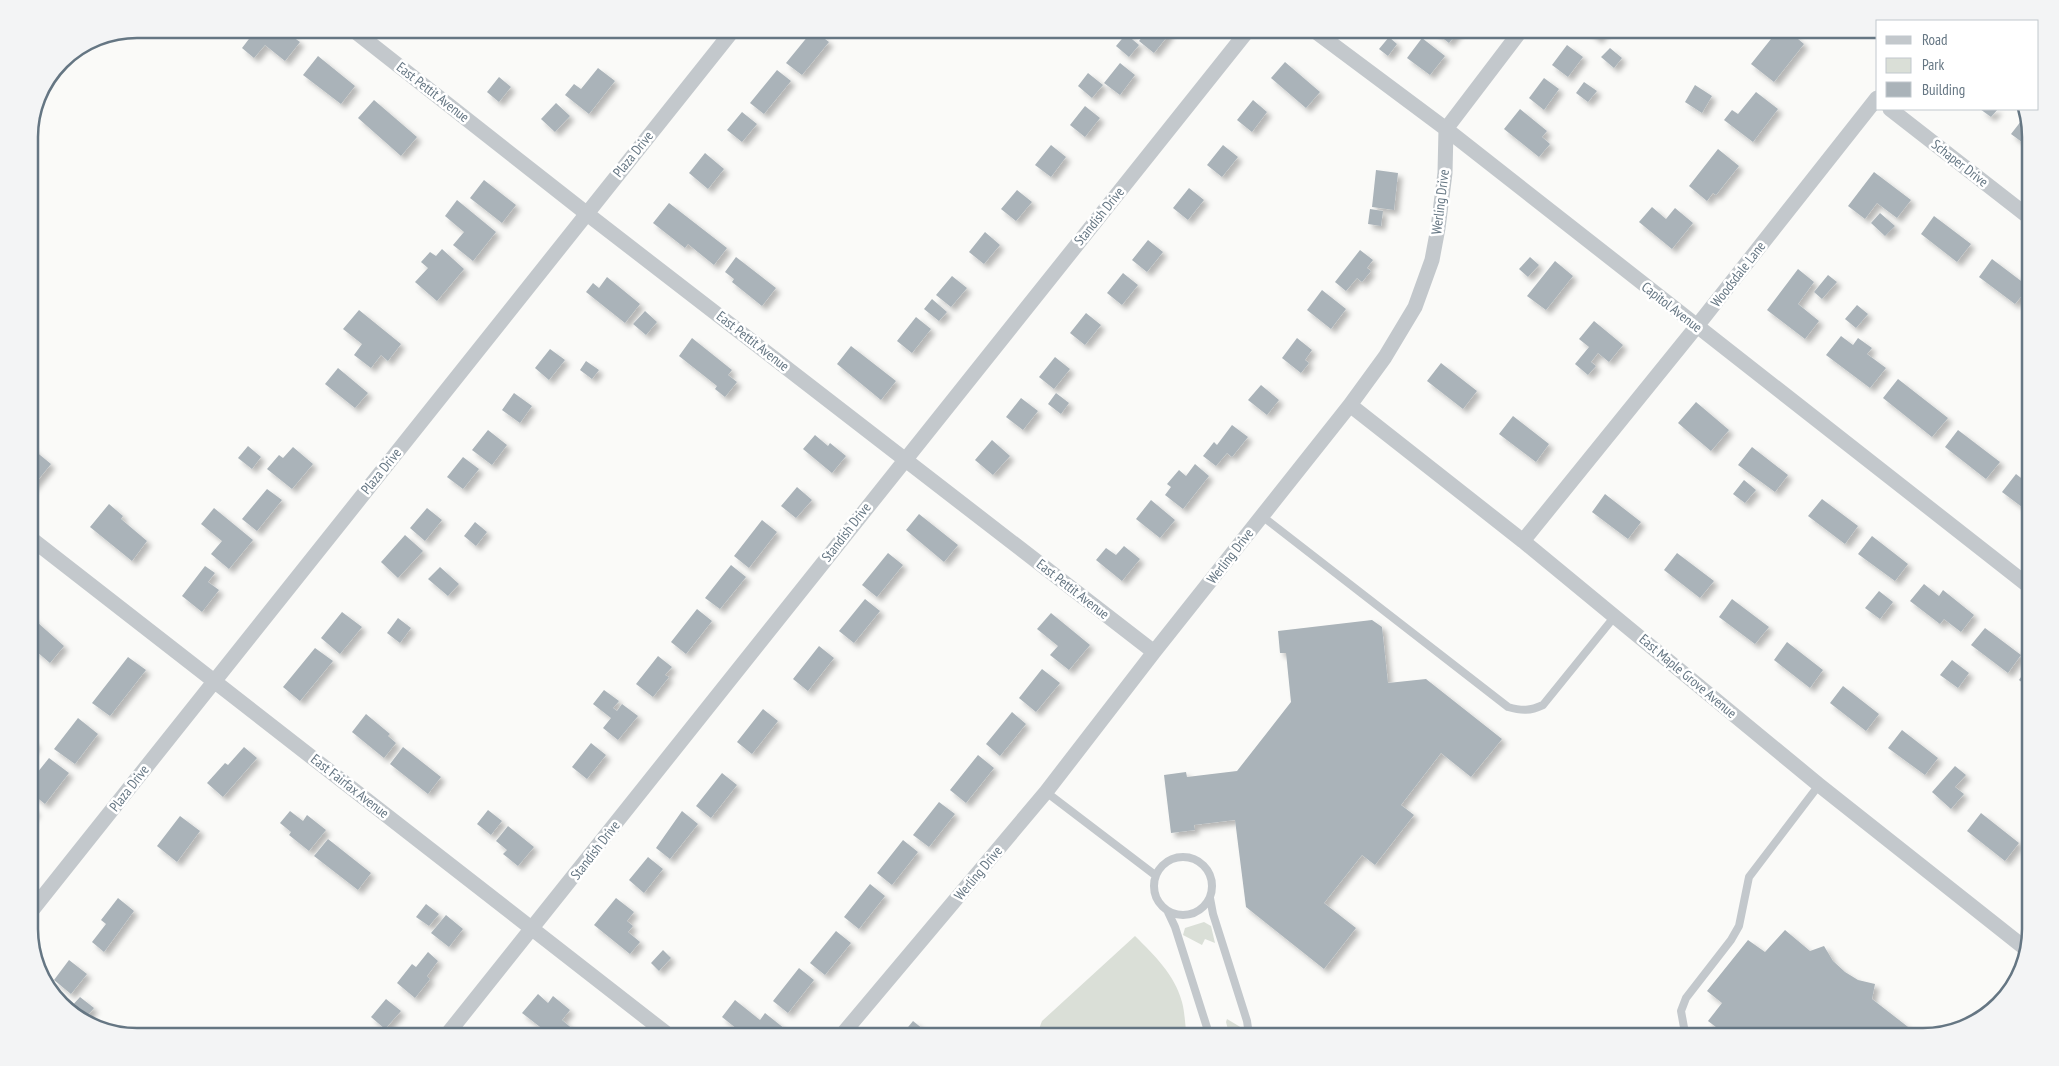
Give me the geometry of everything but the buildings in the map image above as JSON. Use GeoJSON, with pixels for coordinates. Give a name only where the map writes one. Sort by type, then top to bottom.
{"type":"FeatureCollection","features":[{"type":"Feature","properties":{"kind":"street","name":"East Pettit Avenue"},"geometry":{"type":"LineString","coordinates":[[363,38],[586,213],[1154,652]]}},
{"type":"Feature","properties":{"kind":"street","name":"Plaza Drive"},"geometry":{"type":"LineString","coordinates":[[38,903],[727,38]]}},
{"type":"Feature","properties":{"kind":"street","name":"Standish Drive"},"geometry":{"type":"LineString","coordinates":[[452,1028],[1242,38]]}},
{"type":"Feature","properties":{"kind":"street","name":"Capitol Avenue"},"geometry":{"type":"LineString","coordinates":[[1324,38],[1446,129],[2022,580]]}},
{"type":"Feature","properties":{"kind":"street"},"geometry":{"type":"LineString","coordinates":[[1446,129],[1515,38]]}},
{"type":"Feature","properties":{"kind":"street","name":"Woodsdale Lane"},"geometry":{"type":"LineString","coordinates":[[1523,541],[1876,100]]}},
{"type":"Feature","properties":{"kind":"street","name":"Schaper Drive"},"geometry":{"type":"LineString","coordinates":[[1891,110],[2021,211]]}},
{"type":"Feature","properties":{"kind":"street","name":"Werling Drive"},"geometry":{"type":"LineString","coordinates":[[848,1028],[1046,792],[1154,652],[1350,405],[1403,330],[1424,284],[1432,260],[1438,228],[1444,173],[1446,129]]}},
{"type":"Feature","properties":{"kind":"street","name":"East Maple Grove Avenue"},"geometry":{"type":"LineString","coordinates":[[1350,405],[1615,615],[1819,785],[2020,945]]}},
{"type":"Feature","properties":{"kind":"street","name":"East Fairfax Avenue"},"geometry":{"type":"LineString","coordinates":[[38,544],[660,1028]]}},
{"type":"Feature","properties":{"kind":"lane"},"geometry":{"type":"LineString","coordinates":[[1262,516],[1508,707],[1520,711],[1532,710],[1543,705],[1615,615]]}},
{"type":"Feature","properties":{"kind":"lane"},"geometry":{"type":"LineString","coordinates":[[1684,1028],[1681,1011],[1686,998],[1731,940],[1739,926],[1748,877],[1819,785]]}},
{"type":"Feature","properties":{"kind":"lane"},"geometry":{"type":"LineString","coordinates":[[1046,792],[1156,875]]}},
{"type":"Feature","properties":{"kind":"lane"},"geometry":{"type":"LineString","coordinates":[[1168,912],[1178,915],[1196,913],[1205,906],[1210,898],[1213,887],[1211,877],[1206,868],[1198,861],[1188,857],[1178,857],[1169,860],[1161,866],[1156,875],[1154,886],[1155,896],[1160,905],[1168,912],[1175,927],[1207,1028]]}},
{"type":"Feature","properties":{"kind":"lane"},"geometry":{"type":"LineString","coordinates":[[1210,898],[1213,914],[1248,1028]]}},
{"type":"Feature","properties":{"kind":"green space"},"geometry":{"type":"Polygon","coordinates":[[[1204,922],[1211,926],[1215,943],[1205,939],[1202,945],[1183,935],[1185,928],[1204,922]]]}},
{"type":"Feature","properties":{"kind":"green space"},"geometry":{"type":"Polygon","coordinates":[[[1135,936],[1163,966],[1179,992],[1186,1028],[1039,1028],[1042,1021],[1135,936]]]}},
{"type":"Feature","properties":{"kind":"green space"},"geometry":{"type":"Polygon","coordinates":[[[1227,1019],[1242,1028],[1228,1028],[1227,1019]]]}}]}
